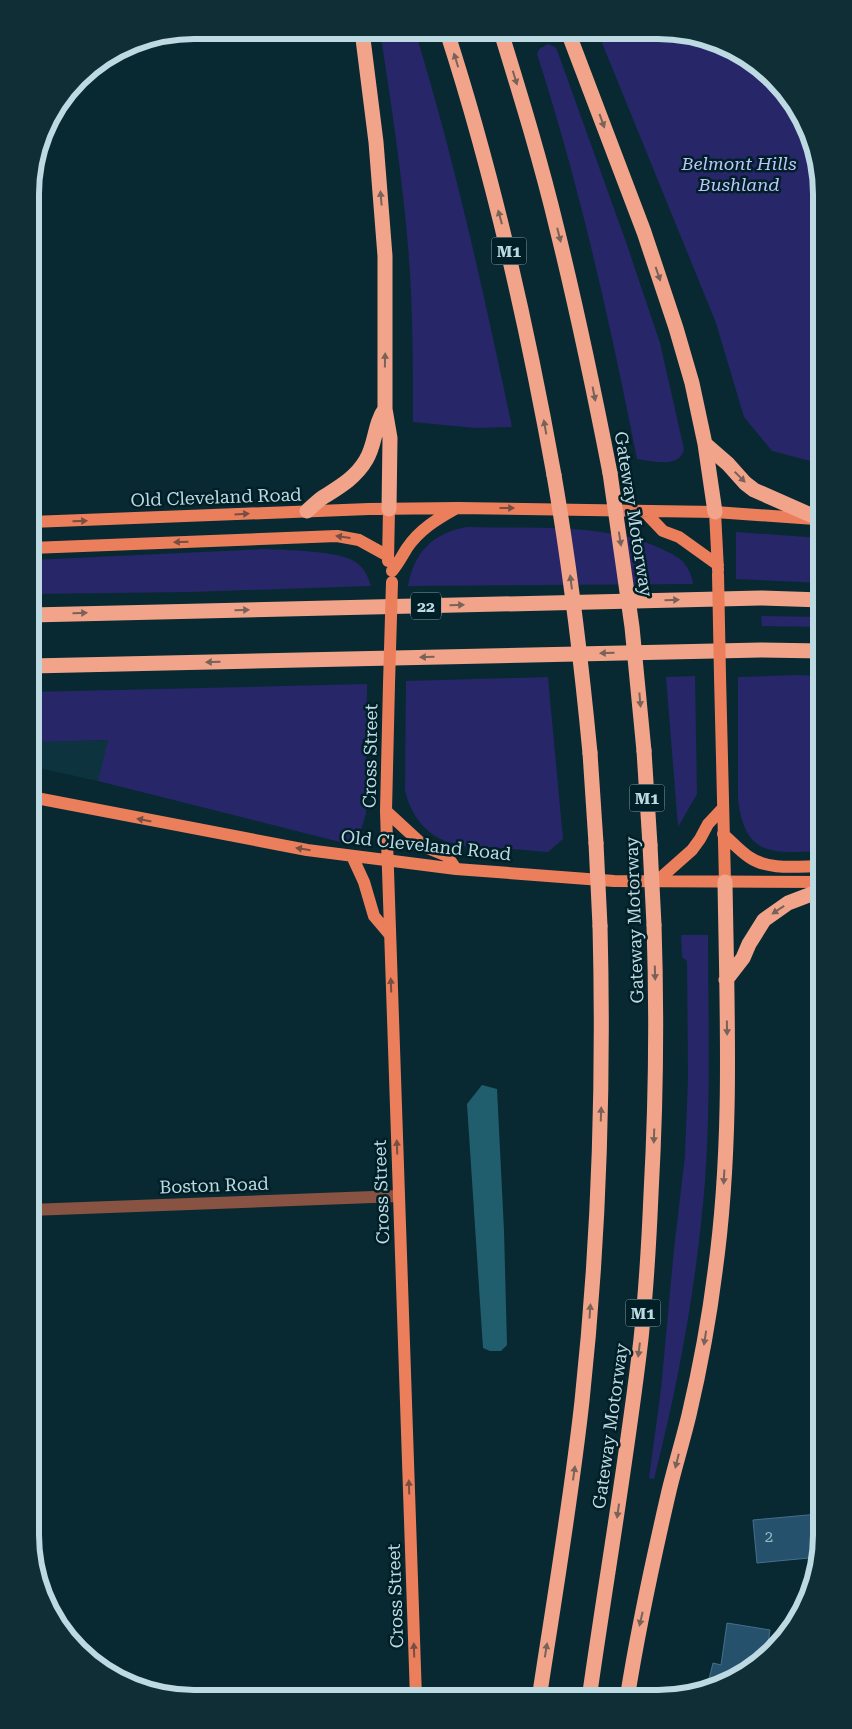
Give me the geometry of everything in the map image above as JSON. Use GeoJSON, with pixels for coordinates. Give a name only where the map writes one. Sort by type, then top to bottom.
{"type":"FeatureCollection","features":[{"type":"Feature","properties":{"kind":"highway"},"geometry":{"type":"LineString","coordinates":[[363,39],[376,142],[385,256],[385,409],[390,438],[389,509]]}},
{"type":"Feature","properties":{"kind":"highway","name":"Gateway Motorway"},"geometry":{"type":"LineString","coordinates":[[449,39],[484,154],[516,281],[554,475],[566,541],[578,630],[590,753],[596,843],[600,926],[601,1114],[598,1190],[587,1342],[575,1463],[540,1690]]}},
{"type":"Feature","properties":{"kind":"highway","name":"Gateway Motorway"},"geometry":{"type":"LineString","coordinates":[[503,39],[536,148],[557,228],[576,308],[610,473],[632,627],[644,751],[650,845],[656,990],[655,1116],[649,1236],[641,1337],[619,1505],[590,1690]]}},
{"type":"Feature","properties":{"kind":"highway"},"geometry":{"type":"LineString","coordinates":[[571,39],[661,282],[692,383],[715,512]]}},
{"type":"Feature","properties":{"kind":"highway"},"geometry":{"type":"LineString","coordinates":[[307,511],[323,497],[347,482],[357,472],[366,460],[372,447],[379,418],[385,409]]}},
{"type":"Feature","properties":{"kind":"highway"},"geometry":{"type":"LineString","coordinates":[[704,444],[728,464],[754,490],[813,516]]}},
{"type":"Feature","properties":{"kind":"highway","name":"22"},"geometry":{"type":"LineString","coordinates":[[39,614],[761,598],[813,600]]}},
{"type":"Feature","properties":{"kind":"highway"},"geometry":{"type":"LineString","coordinates":[[39,666],[761,650],[813,651]]}},
{"type":"Feature","properties":{"kind":"highway"},"geometry":{"type":"LineString","coordinates":[[628,1690],[638,1629],[704,1344],[716,1270],[724,1193],[727,1128],[725,882]]}},
{"type":"Feature","properties":{"kind":"highway"},"geometry":{"type":"LineString","coordinates":[[726,980],[743,958],[748,944],[764,920],[788,903],[813,893]]}},
{"type":"Feature","properties":{"kind":"main road","name":"Old Cleveland Road"},"geometry":{"type":"LineString","coordinates":[[39,522],[307,511],[458,508],[715,512],[813,519]]}},
{"type":"Feature","properties":{"kind":"main road"},"geometry":{"type":"LineString","coordinates":[[392,577],[408,547],[419,533],[442,516],[458,508]]}},
{"type":"Feature","properties":{"kind":"main road","name":"Cross Street"},"geometry":{"type":"LineString","coordinates":[[389,509],[388,556],[392,577],[386,812],[416,1690]]}},
{"type":"Feature","properties":{"kind":"main road"},"geometry":{"type":"LineString","coordinates":[[644,511],[663,531],[679,538],[718,570]]}},
{"type":"Feature","properties":{"kind":"main road"},"geometry":{"type":"LineString","coordinates":[[715,512],[725,882]]}},
{"type":"Feature","properties":{"kind":"main road"},"geometry":{"type":"LineString","coordinates":[[39,548],[337,536],[359,540],[388,556]]}},
{"type":"Feature","properties":{"kind":"main road","name":"Old Cleveland Road"},"geometry":{"type":"LineString","coordinates":[[39,799],[307,850],[456,869],[587,879],[813,882]]}},
{"type":"Feature","properties":{"kind":"main road"},"geometry":{"type":"LineString","coordinates":[[657,881],[692,850],[708,824],[722,809]]}},
{"type":"Feature","properties":{"kind":"main road"},"geometry":{"type":"LineString","coordinates":[[386,812],[420,843],[446,856],[456,869]]}},
{"type":"Feature","properties":{"kind":"main road"},"geometry":{"type":"LineString","coordinates":[[723,834],[750,858],[763,864],[813,866]]}},
{"type":"Feature","properties":{"kind":"main road"},"geometry":{"type":"LineString","coordinates":[[352,856],[364,882],[374,916],[390,935]]}},
{"type":"Feature","properties":{"kind":"street","name":"Boston Road"},"geometry":{"type":"LineString","coordinates":[[39,1210],[398,1196]]}},
{"type":"Feature","properties":{"kind":"shaded area"},"geometry":{"type":"Polygon","coordinates":[[[109,740],[98,781],[39,768],[40,742],[109,740]]]}},
{"type":"Feature","properties":{"kind":"shaded area"},"geometry":{"type":"Polygon","coordinates":[[[482,1085],[497,1089],[507,1345],[501,1351],[490,1351],[483,1348],[467,1104],[482,1085]]]}},
{"type":"Feature","properties":{"kind":"green space"},"geometry":{"type":"Polygon","coordinates":[[[381,39],[417,39],[456,178],[512,427],[475,428],[413,422],[410,268],[406,219],[381,39]]]}},
{"type":"Feature","properties":{"kind":"green space","name":"Belmont Hills Bushland"},"geometry":{"type":"Polygon","coordinates":[[[600,39],[668,39],[708,47],[727,55],[760,77],[775,92],[797,125],[805,144],[813,184],[813,462],[772,451],[744,417],[716,323],[600,39]]]}},
{"type":"Feature","properties":{"kind":"green space"},"geometry":{"type":"Polygon","coordinates":[[[548,44],[557,50],[660,343],[684,449],[677,459],[671,461],[657,462],[637,459],[593,255],[567,154],[537,54],[539,49],[548,44]]]}},
{"type":"Feature","properties":{"kind":"green space"},"geometry":{"type":"Polygon","coordinates":[[[467,527],[566,529],[616,534],[640,540],[679,558],[689,570],[693,584],[408,586],[415,563],[427,546],[444,534],[467,527]]]}},
{"type":"Feature","properties":{"kind":"green space"},"geometry":{"type":"Polygon","coordinates":[[[736,532],[813,537],[813,583],[736,579],[736,532]]]}},
{"type":"Feature","properties":{"kind":"green space"},"geometry":{"type":"Polygon","coordinates":[[[266,549],[312,552],[336,555],[354,561],[363,569],[371,586],[191,592],[39,594],[39,560],[266,549]]]}},
{"type":"Feature","properties":{"kind":"green space"},"geometry":{"type":"Polygon","coordinates":[[[761,616],[813,617],[813,627],[762,626],[761,616]]]}},
{"type":"Feature","properties":{"kind":"green space"},"geometry":{"type":"Polygon","coordinates":[[[695,676],[697,794],[678,827],[666,677],[695,676]]]}},
{"type":"Feature","properties":{"kind":"green space"},"geometry":{"type":"Polygon","coordinates":[[[813,676],[813,851],[789,852],[764,848],[755,842],[747,832],[738,799],[738,677],[813,676]]]}},
{"type":"Feature","properties":{"kind":"green space"},"geometry":{"type":"Polygon","coordinates":[[[548,677],[563,839],[548,852],[463,846],[439,838],[431,833],[423,826],[412,810],[405,790],[406,681],[548,677]]]}},
{"type":"Feature","properties":{"kind":"green space"},"geometry":{"type":"Polygon","coordinates":[[[367,684],[366,813],[360,834],[354,839],[340,842],[98,781],[108,740],[41,742],[39,749],[39,692],[367,684]]]}},
{"type":"Feature","properties":{"kind":"green space"},"geometry":{"type":"Polygon","coordinates":[[[681,935],[708,935],[709,1088],[707,1150],[702,1219],[692,1294],[679,1368],[654,1479],[649,1478],[661,1389],[685,1156],[688,1078],[687,961],[682,957],[681,935]]]}},
{"type":"Feature","properties":{"kind":"building"},"geometry":{"type":"Polygon","coordinates":[[[813,1515],[811,1558],[757,1563],[753,1520],[813,1515]]]}},
{"type":"Feature","properties":{"kind":"building"},"geometry":{"type":"Polygon","coordinates":[[[727,1623],[770,1630],[768,1645],[753,1658],[727,1674],[708,1682],[713,1663],[721,1665],[727,1623]]]}}]}
